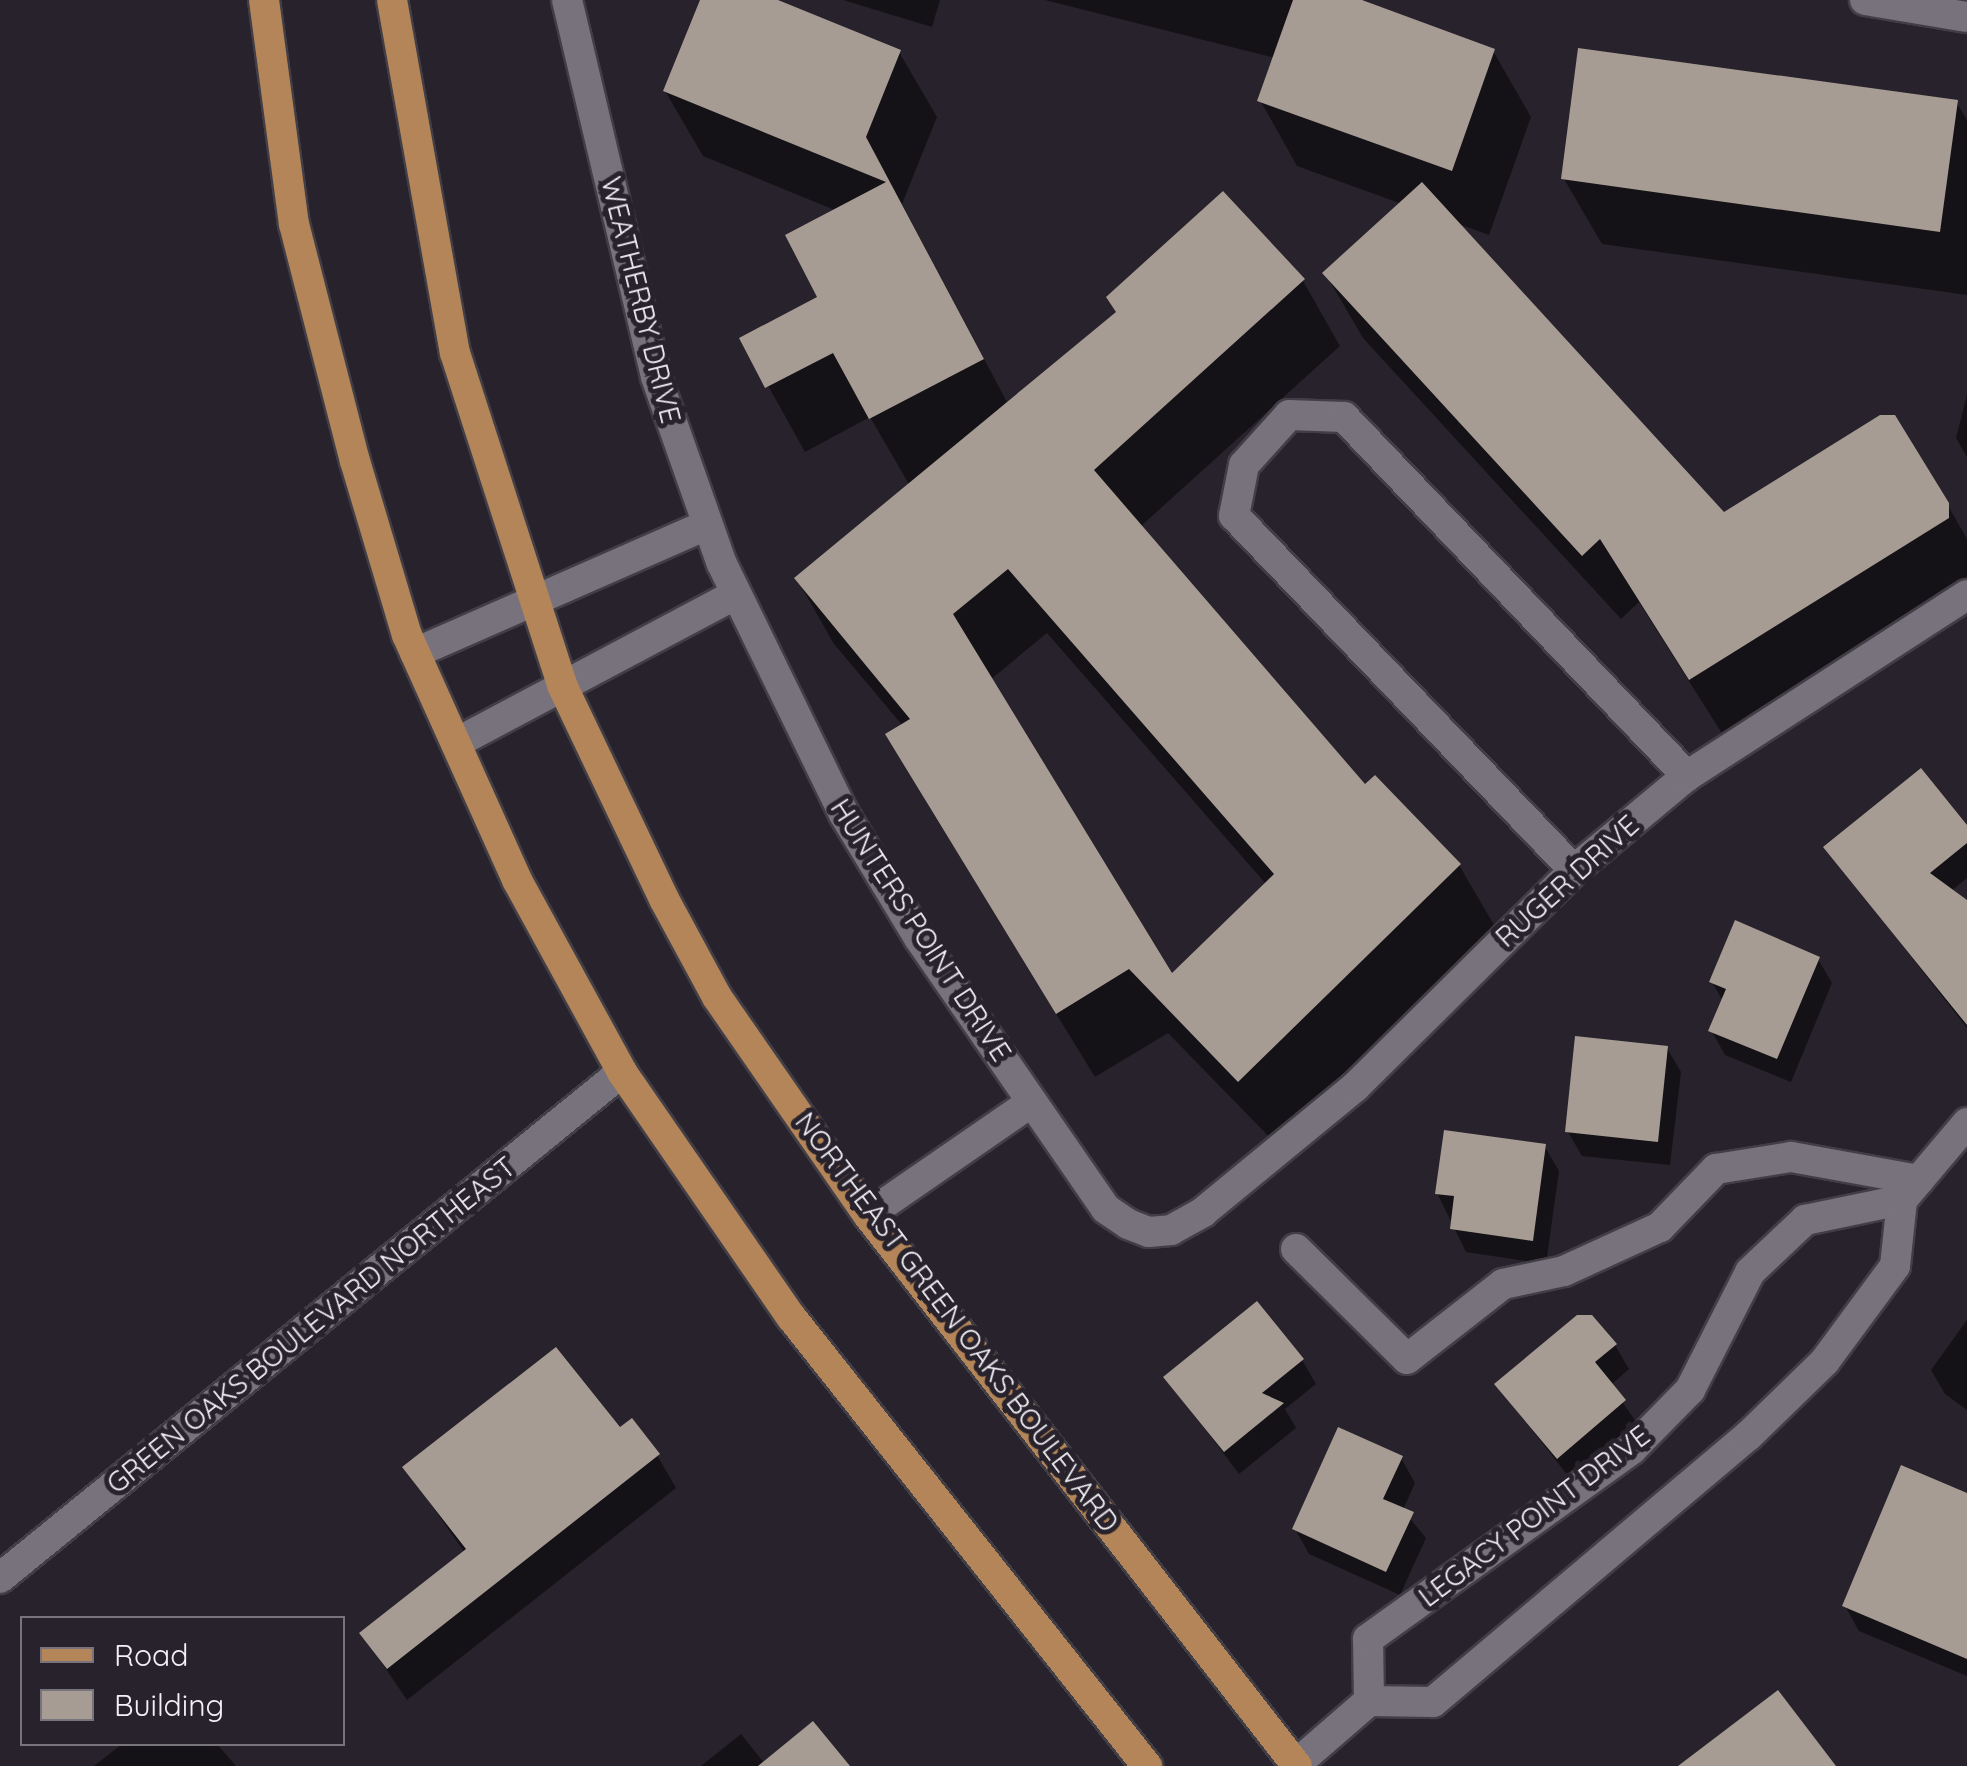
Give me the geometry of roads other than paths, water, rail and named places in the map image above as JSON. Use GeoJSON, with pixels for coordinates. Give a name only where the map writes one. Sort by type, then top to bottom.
{"type":"FeatureCollection","features":[{"type":"Feature","properties":{"kind":"main road"},"geometry":{"type":"LineString","coordinates":[[264,0],[294,224],[354,461],[415,653],[517,880],[622,1072],[792,1318],[1147,1766]]}},
{"type":"Feature","properties":{"kind":"main road","name":"NORTHEAST GREEN OAKS BOULEVARD"},"geometry":{"type":"LineString","coordinates":[[392,0],[455,352],[534,600],[562,685],[718,996],[868,1214],[1296,1765]]}},
{"type":"Feature","properties":{"kind":"street","name":"WEATHERBY DRIVE"},"geometry":{"type":"LineString","coordinates":[[567,0],[656,377],[706,526],[736,594]]}},
{"type":"Feature","properties":{"kind":"street"},"geometry":{"type":"LineString","coordinates":[[1866,0],[1967,17]]}},
{"type":"Feature","properties":{"kind":"street"},"geometry":{"type":"LineString","coordinates":[[1574,870],[1234,516],[1244,465],[1289,415],[1344,417],[1688,776]]}},
{"type":"Feature","properties":{"kind":"street"},"geometry":{"type":"LineString","coordinates":[[415,653],[706,526]]}},
{"type":"Feature","properties":{"kind":"street"},"geometry":{"type":"LineString","coordinates":[[456,743],[736,594]]}},
{"type":"Feature","properties":{"kind":"street","name":"HUNTERS POINT DRIVE"},"geometry":{"type":"LineString","coordinates":[[736,594],[844,814],[1106,1208],[1128,1224],[1149,1232],[1170,1230],[1203,1212]]}},
{"type":"Feature","properties":{"kind":"street","name":"RUGER DRIVE"},"geometry":{"type":"LineString","coordinates":[[1203,1212],[1355,1087],[1574,870],[1688,776],[1967,595]]}},
{"type":"Feature","properties":{"kind":"street","name":"GREEN OAKS BOULEVARD NORTHEAST"},"geometry":{"type":"LineString","coordinates":[[0,1578],[622,1072]]}},
{"type":"Feature","properties":{"kind":"street"},"geometry":{"type":"LineString","coordinates":[[868,1214],[1032,1102]]}},
{"type":"Feature","properties":{"kind":"street"},"geometry":{"type":"LineString","coordinates":[[1296,1765],[1369,1701],[1433,1702],[1748,1436],[1826,1361],[1894,1266],[1910,1190],[1967,1123]]}},
{"type":"Feature","properties":{"kind":"street"},"geometry":{"type":"LineString","coordinates":[[1296,1249],[1407,1359],[1503,1284],[1564,1271],[1660,1227],[1716,1169],[1791,1157],[1910,1190]]}},
{"type":"Feature","properties":{"kind":"street","name":"LEGACY POINT DRIVE"},"geometry":{"type":"LineString","coordinates":[[1369,1701],[1368,1639],[1632,1449],[1690,1390],[1750,1272],[1805,1220],[1910,1190]]}}]}
